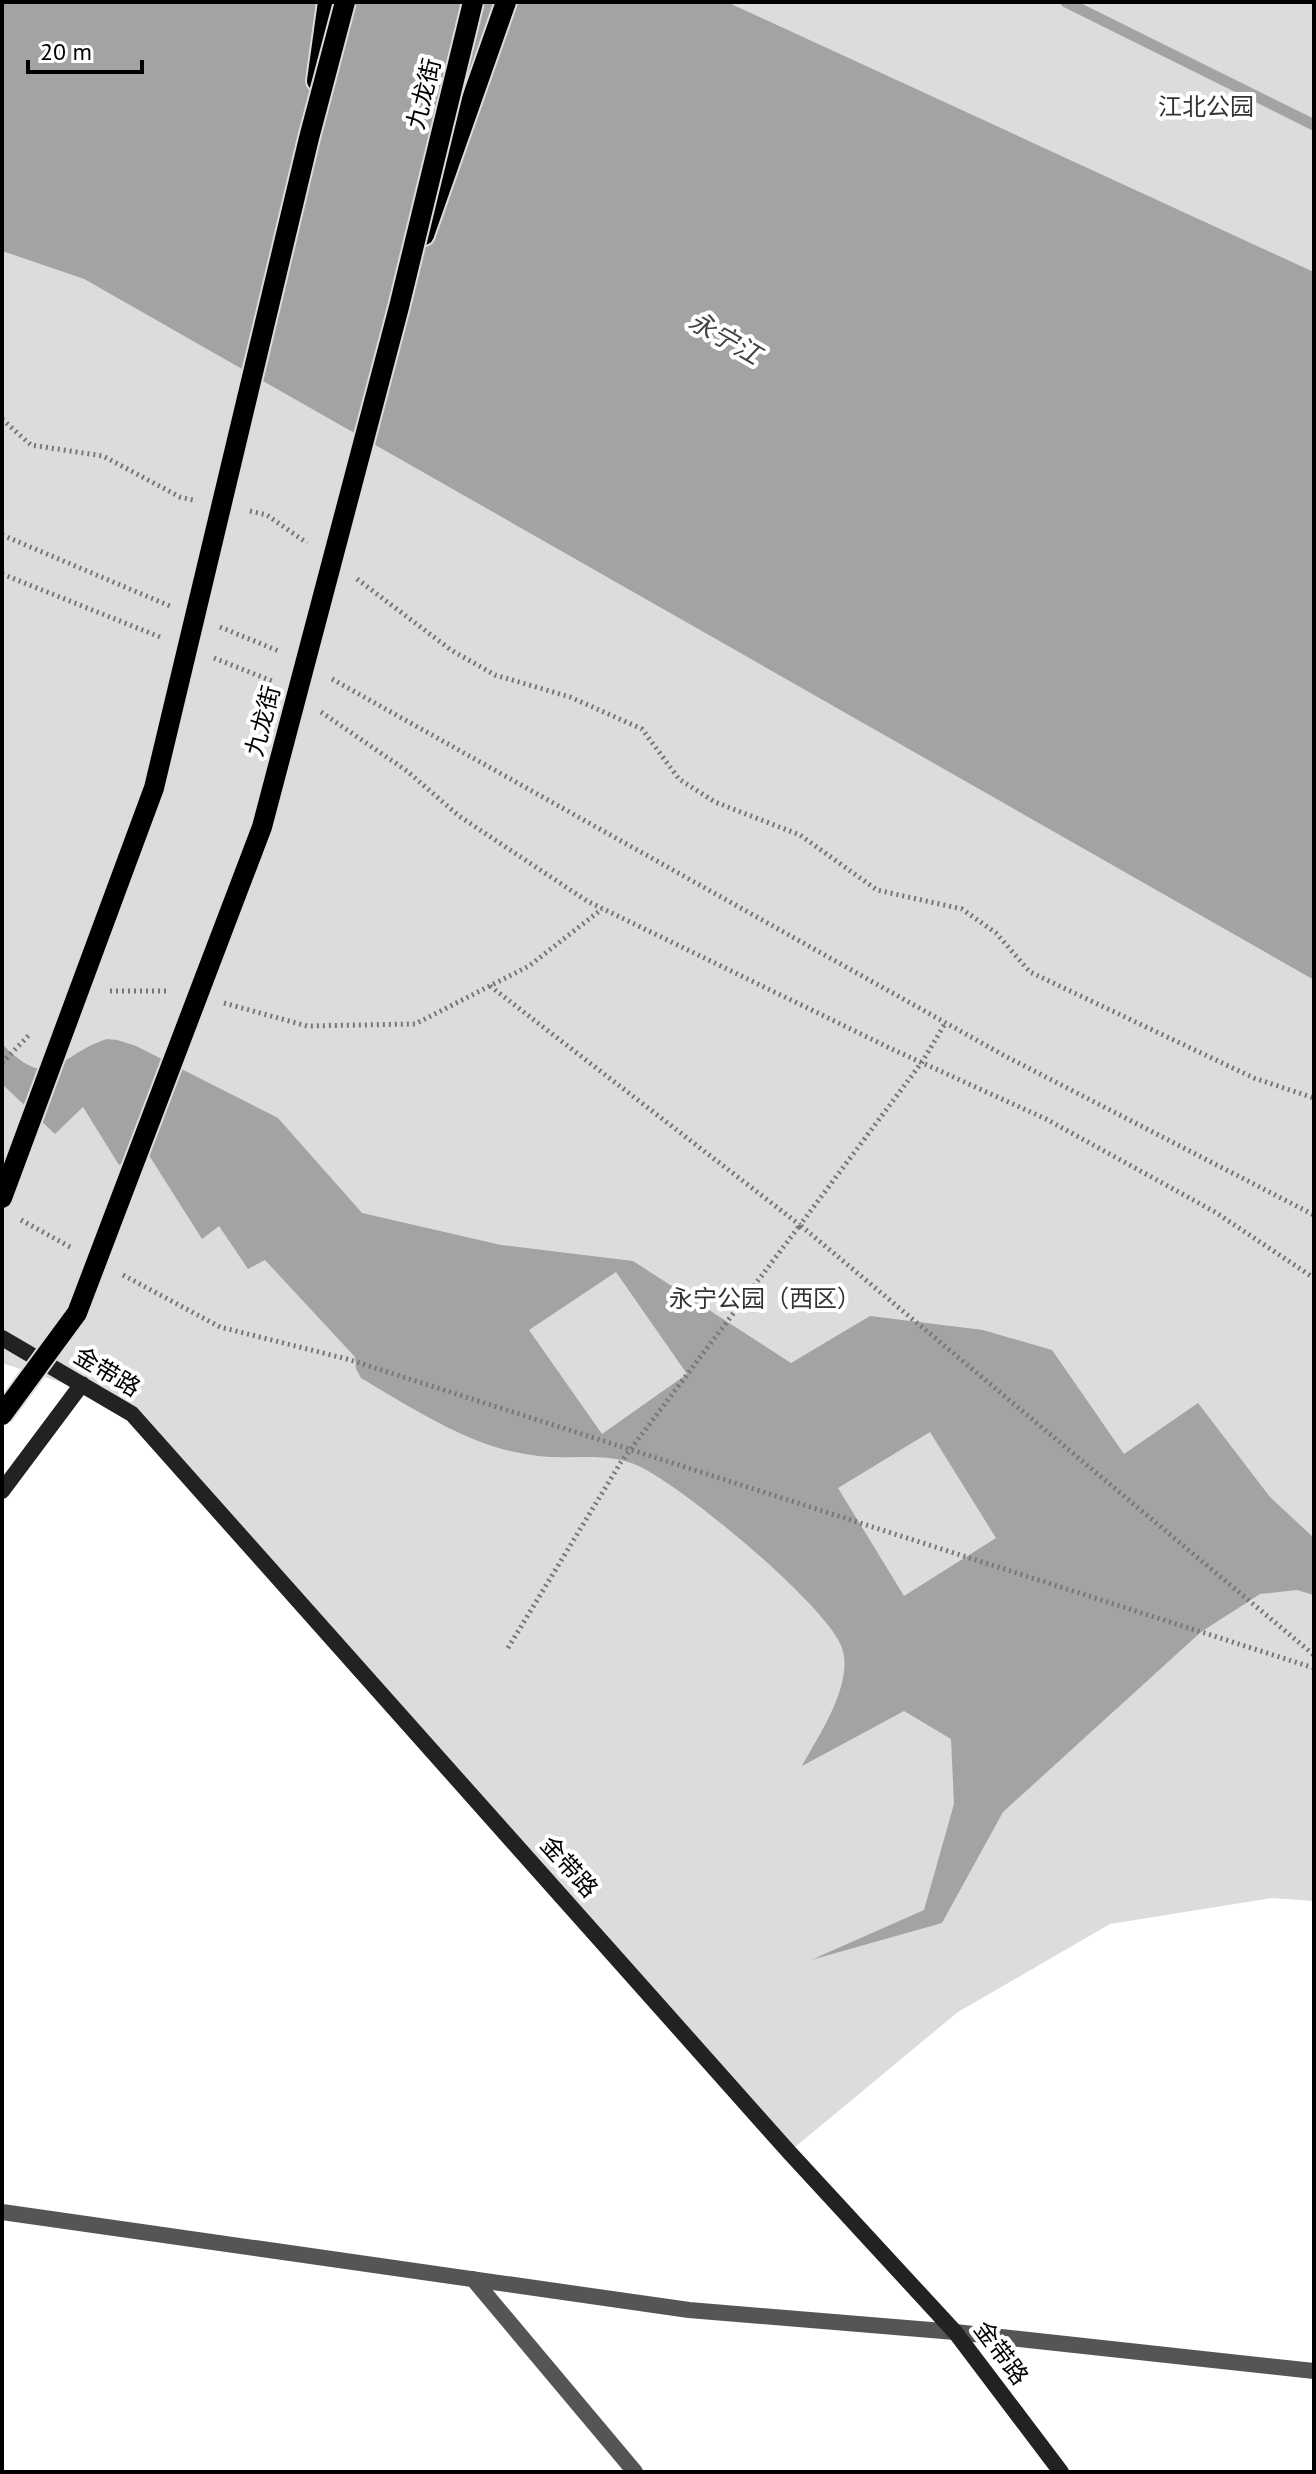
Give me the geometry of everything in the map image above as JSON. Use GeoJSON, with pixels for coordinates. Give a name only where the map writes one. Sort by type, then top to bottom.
{"type":"FeatureCollection","features":[{"type":"Feature","properties":{"kind":"main road"},"geometry":{"type":"LineString","coordinates":[[309,138],[328,2]]}},
{"type":"Feature","properties":{"kind":"main road"},"geometry":{"type":"LineString","coordinates":[[2,1198],[154,788],[309,138],[345,2]]}},
{"type":"Feature","properties":{"kind":"main road","name":"九龙街"},"geometry":{"type":"LineString","coordinates":[[2,1415],[77,1313],[262,827],[399,307],[473,2]]}},
{"type":"Feature","properties":{"kind":"main road"},"geometry":{"type":"LineString","coordinates":[[399,307],[506,2]]}},
{"type":"Feature","properties":{"kind":"main road","name":"金带路"},"geometry":{"type":"LineString","coordinates":[[2,1338],[132,1414],[779,2140],[955,2332],[1061,2472]]}},
{"type":"Feature","properties":{"kind":"main road"},"geometry":{"type":"LineString","coordinates":[[2,1491],[82,1384]]}},
{"type":"Feature","properties":{"kind":"street"},"geometry":{"type":"LineString","coordinates":[[2,2212],[689,2310],[955,2332],[1314,2371]]}},
{"type":"Feature","properties":{"kind":"street"},"geometry":{"type":"LineString","coordinates":[[473,2279],[635,2472]]}},
{"type":"Feature","properties":{"kind":"path"},"geometry":{"type":"LineString","coordinates":[[2,419],[31,445],[103,456],[180,497],[194,500]]}},
{"type":"Feature","properties":{"kind":"path"},"geometry":{"type":"LineString","coordinates":[[238,509],[267,515],[314,548]]}},
{"type":"Feature","properties":{"kind":"path"},"geometry":{"type":"LineString","coordinates":[[2,535],[176,608]]}},
{"type":"Feature","properties":{"kind":"path"},"geometry":{"type":"LineString","coordinates":[[2,574],[164,638]]}},
{"type":"Feature","properties":{"kind":"path"},"geometry":{"type":"LineString","coordinates":[[350,574],[451,650],[495,675],[570,697],[642,729],[679,779],[715,802],[800,835],[877,890],[962,909],[996,933],[1030,972],[1242,1073],[1314,1098]]}},
{"type":"Feature","properties":{"kind":"path"},"geometry":{"type":"LineString","coordinates":[[219,626],[291,657]]}},
{"type":"Feature","properties":{"kind":"path"},"geometry":{"type":"LineString","coordinates":[[207,655],[280,684]]}},
{"type":"Feature","properties":{"kind":"path"},"geometry":{"type":"LineString","coordinates":[[318,672],[1005,1056],[1314,1215]]}},
{"type":"Feature","properties":{"kind":"path"},"geometry":{"type":"LineString","coordinates":[[318,710],[407,771],[459,816],[602,909],[1059,1126],[1215,1212],[1314,1278]]}},
{"type":"Feature","properties":{"kind":"path"},"geometry":{"type":"LineString","coordinates":[[211,999],[307,1026],[415,1024],[529,966],[602,909]]}},
{"type":"Feature","properties":{"kind":"path"},"geometry":{"type":"LineString","coordinates":[[490,986],[800,1225],[1314,1655]]}},
{"type":"Feature","properties":{"kind":"path"},"geometry":{"type":"LineString","coordinates":[[97,991],[169,991]]}},
{"type":"Feature","properties":{"kind":"path"},"geometry":{"type":"LineString","coordinates":[[508,1648],[621,1462],[922,1062],[946,1022]]}},
{"type":"Feature","properties":{"kind":"path"},"geometry":{"type":"LineString","coordinates":[[2,1063],[34,1030]]}},
{"type":"Feature","properties":{"kind":"path"},"geometry":{"type":"LineString","coordinates":[[16,1218],[84,1254]]}},
{"type":"Feature","properties":{"kind":"path"},"geometry":{"type":"LineString","coordinates":[[111,1269],[220,1327],[347,1359],[1314,1668]]}},
{"type":"Feature","properties":{"kind":"green space","name":"江北公园"},"geometry":{"type":"Polygon","coordinates":[[[727,2],[1314,2],[1314,272],[727,2]]]}},
{"type":"Feature","properties":{"kind":"green space","name":"永宁公园（西区）"},"geometry":{"type":"Polygon","coordinates":[[[2,251],[84,279],[1314,980],[1314,1901],[1272,1898],[1110,1924],[958,2012],[789,2152],[132,1414],[102,1396],[2,1363],[2,251]]]}},
{"type":"Feature","properties":{"kind":"water","name":"永宁江"},"geometry":{"type":"Polygon","coordinates":[[[2,2],[727,2],[1314,272],[1314,980],[84,279],[2,251],[2,2]]]}},
{"type":"Feature","properties":{"kind":"water"},"geometry":{"type":"Polygon","coordinates":[[[107,1039],[136,1046],[278,1118],[362,1213],[501,1245],[633,1261],[791,1363],[870,1316],[983,1330],[1052,1350],[1124,1454],[1198,1403],[1270,1497],[1314,1538],[1314,1595],[1297,1590],[1260,1594],[1201,1632],[1003,1812],[942,1923],[811,1960],[924,1910],[954,1804],[951,1739],[904,1711],[802,1766],[833,1709],[843,1677],[844,1662],[842,1648],[831,1629],[810,1604],[715,1518],[634,1464],[605,1458],[543,1456],[502,1449],[448,1427],[361,1378],[355,1357],[265,1260],[248,1269],[219,1226],[202,1239],[145,1149],[119,1165],[83,1107],[55,1134],[2,1084],[2,1044],[19,1059],[44,1069],[54,1067],[107,1039]],[[616,1272],[529,1330],[602,1434],[687,1374],[616,1272]],[[930,1432],[838,1488],[904,1596],[996,1538],[930,1432]]]}},
{"type":"Feature","properties":{"kind":"waterway"},"geometry":{"type":"LineString","coordinates":[[1066,2],[1314,125]]}}]}
